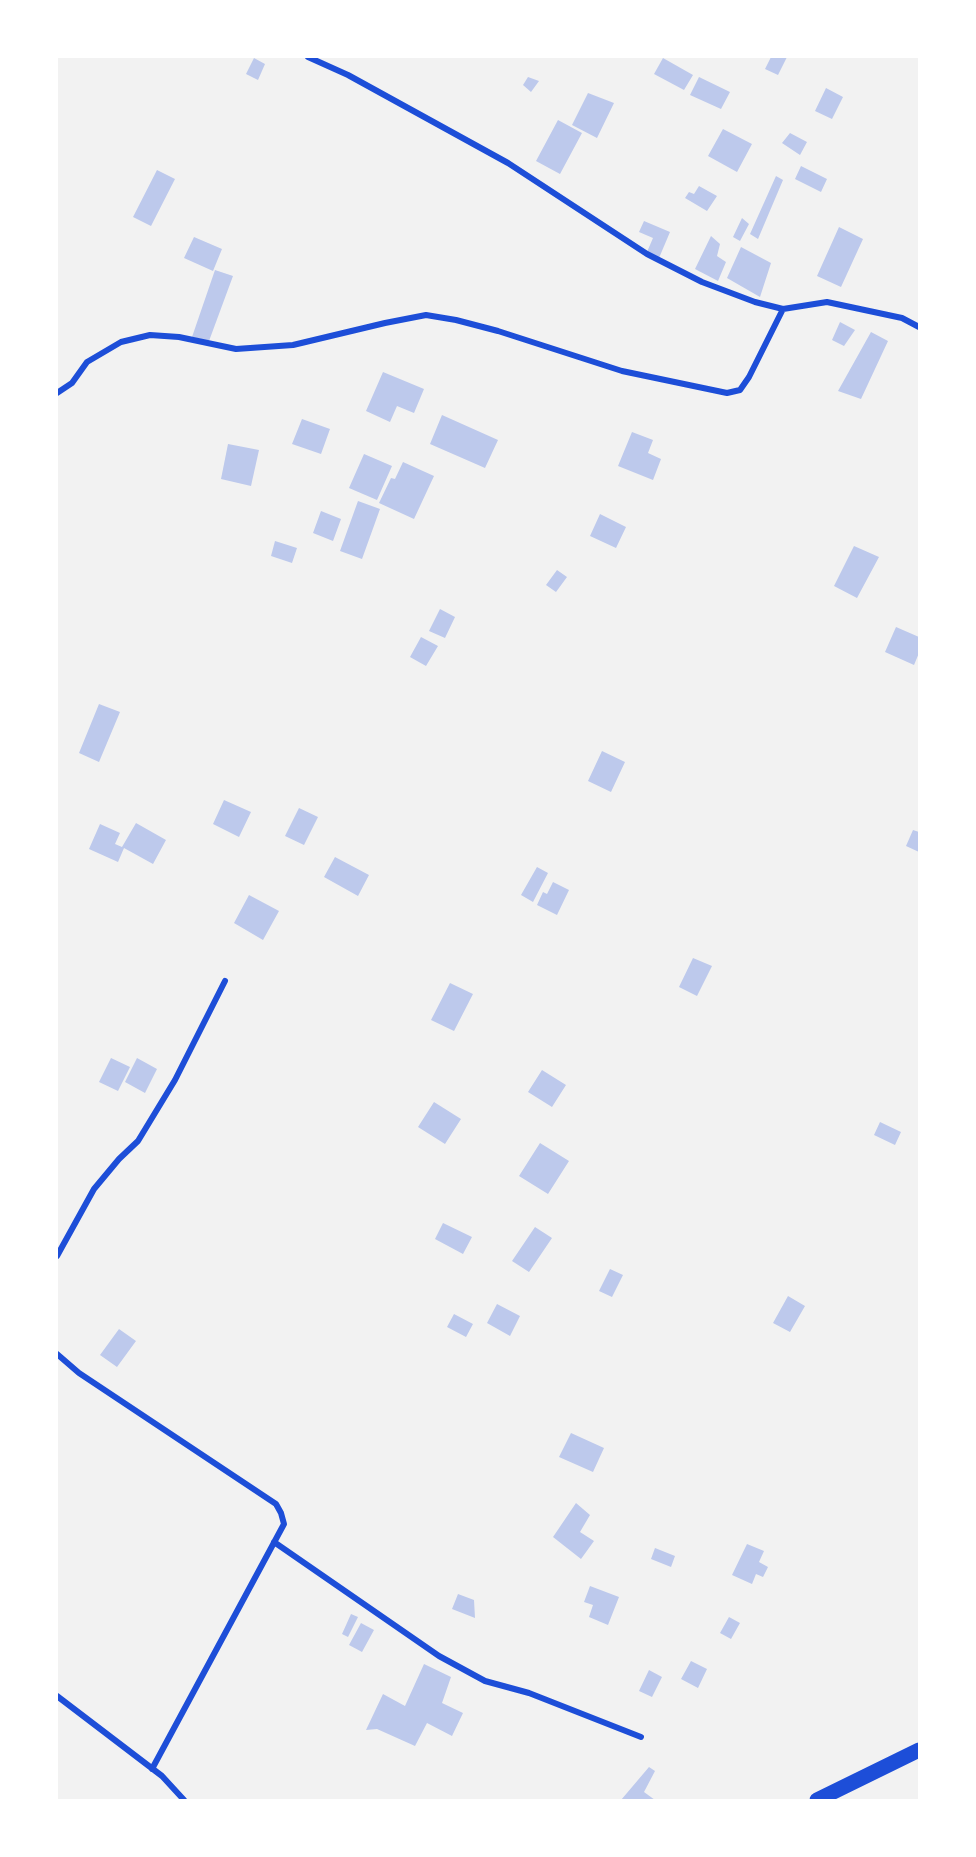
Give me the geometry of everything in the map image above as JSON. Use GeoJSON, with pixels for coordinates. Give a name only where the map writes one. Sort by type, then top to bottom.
{"type":"FeatureCollection","features":[{"type":"Feature","properties":{"kind":"highway"},"geometry":{"type":"LineString","coordinates":[[817,1800],[919,1750]]}},
{"type":"Feature","properties":{"kind":"street"},"geometry":{"type":"LineString","coordinates":[[308,57],[348,75],[508,163],[647,254],[702,282],[755,302],[783,309],[828,302],[902,318],[919,327]]}},
{"type":"Feature","properties":{"kind":"street"},"geometry":{"type":"LineString","coordinates":[[57,393],[72,383],[87,362],[121,342],[150,335],[179,337],[236,349],[293,345],[426,315],[498,331],[622,371],[727,393],[740,390],[749,377],[783,309]]}},
{"type":"Feature","properties":{"kind":"street"},"geometry":{"type":"LineString","coordinates":[[57,1256],[94,1189],[119,1159],[138,1141],[175,1080],[225,981]]}},
{"type":"Feature","properties":{"kind":"street"},"geometry":{"type":"LineString","coordinates":[[57,1354],[79,1373],[276,1504],[282,1513],[284,1524],[152,1769]]}},
{"type":"Feature","properties":{"kind":"street"},"geometry":{"type":"LineString","coordinates":[[274,1542],[439,1656],[485,1681],[529,1693],[640,1737]]}},
{"type":"Feature","properties":{"kind":"street"},"geometry":{"type":"LineString","coordinates":[[57,1696],[162,1776],[184,1800]]}},
{"type":"Feature","properties":{"kind":"building"},"geometry":{"type":"Polygon","coordinates":[[[771,57],[787,57],[778,75],[765,69],[771,57]]]}},
{"type":"Feature","properties":{"kind":"building"},"geometry":{"type":"Polygon","coordinates":[[[254,58],[265,64],[258,80],[246,74],[254,58]]]}},
{"type":"Feature","properties":{"kind":"building"},"geometry":{"type":"Polygon","coordinates":[[[663,58],[693,75],[684,90],[654,74],[663,58]]]}},
{"type":"Feature","properties":{"kind":"building"},"geometry":{"type":"Polygon","coordinates":[[[528,77],[539,81],[531,92],[523,85],[528,77]]]}},
{"type":"Feature","properties":{"kind":"building"},"geometry":{"type":"Polygon","coordinates":[[[699,77],[730,92],[721,109],[690,95],[699,77]]]}},
{"type":"Feature","properties":{"kind":"building"},"geometry":{"type":"Polygon","coordinates":[[[826,88],[843,97],[832,119],[815,111],[826,88]]]}},
{"type":"Feature","properties":{"kind":"building"},"geometry":{"type":"Polygon","coordinates":[[[588,93],[614,103],[597,138],[572,125],[588,93]]]}},
{"type":"Feature","properties":{"kind":"building"},"geometry":{"type":"Polygon","coordinates":[[[558,120],[582,133],[560,174],[536,161],[558,120]]]}},
{"type":"Feature","properties":{"kind":"building"},"geometry":{"type":"Polygon","coordinates":[[[723,129],[752,144],[737,172],[708,156],[723,129]]]}},
{"type":"Feature","properties":{"kind":"building"},"geometry":{"type":"Polygon","coordinates":[[[790,133],[807,142],[800,155],[782,143],[790,133]]]}},
{"type":"Feature","properties":{"kind":"building"},"geometry":{"type":"Polygon","coordinates":[[[801,166],[827,179],[821,192],[795,179],[801,166]]]}},
{"type":"Feature","properties":{"kind":"building"},"geometry":{"type":"Polygon","coordinates":[[[157,170],[175,179],[151,226],[133,217],[157,170]]]}},
{"type":"Feature","properties":{"kind":"building"},"geometry":{"type":"Polygon","coordinates":[[[776,176],[783,180],[758,239],[750,234],[776,176]]]}},
{"type":"Feature","properties":{"kind":"building"},"geometry":{"type":"Polygon","coordinates":[[[699,186],[717,196],[707,211],[685,198],[689,192],[694,194],[699,186]]]}},
{"type":"Feature","properties":{"kind":"building"},"geometry":{"type":"Polygon","coordinates":[[[742,218],[749,224],[740,241],[733,237],[742,218]]]}},
{"type":"Feature","properties":{"kind":"building"},"geometry":{"type":"Polygon","coordinates":[[[644,221],[670,232],[659,258],[647,252],[653,238],[639,232],[644,221]]]}},
{"type":"Feature","properties":{"kind":"building"},"geometry":{"type":"Polygon","coordinates":[[[839,227],[863,239],[841,287],[817,276],[839,227]]]}},
{"type":"Feature","properties":{"kind":"building"},"geometry":{"type":"Polygon","coordinates":[[[711,236],[720,244],[717,256],[726,262],[718,281],[695,269],[711,236]]]}},
{"type":"Feature","properties":{"kind":"building"},"geometry":{"type":"Polygon","coordinates":[[[194,237],[222,249],[213,271],[184,258],[194,237]]]}},
{"type":"Feature","properties":{"kind":"building"},"geometry":{"type":"Polygon","coordinates":[[[741,247],[771,263],[760,297],[727,278],[741,247]]]}},
{"type":"Feature","properties":{"kind":"building"},"geometry":{"type":"Polygon","coordinates":[[[215,270],[233,276],[209,341],[192,337],[215,270]]]}},
{"type":"Feature","properties":{"kind":"building"},"geometry":{"type":"Polygon","coordinates":[[[840,322],[855,330],[844,346],[832,340],[840,322]]]}},
{"type":"Feature","properties":{"kind":"building"},"geometry":{"type":"Polygon","coordinates":[[[871,332],[888,341],[861,399],[838,391],[871,332]]]}},
{"type":"Feature","properties":{"kind":"building"},"geometry":{"type":"Polygon","coordinates":[[[383,372],[424,389],[414,413],[397,406],[390,422],[366,411],[383,372]]]}},
{"type":"Feature","properties":{"kind":"building"},"geometry":{"type":"Polygon","coordinates":[[[442,415],[498,440],[485,468],[430,444],[442,415]]]}},
{"type":"Feature","properties":{"kind":"building"},"geometry":{"type":"Polygon","coordinates":[[[302,419],[330,429],[321,454],[292,444],[302,419]]]}},
{"type":"Feature","properties":{"kind":"building"},"geometry":{"type":"Polygon","coordinates":[[[632,432],[653,440],[648,453],[661,459],[653,480],[618,466],[632,432]]]}},
{"type":"Feature","properties":{"kind":"building"},"geometry":{"type":"Polygon","coordinates":[[[228,444],[259,450],[251,486],[221,479],[228,444]]]}},
{"type":"Feature","properties":{"kind":"building"},"geometry":{"type":"Polygon","coordinates":[[[364,454],[392,466],[377,500],[349,488],[364,454]]]}},
{"type":"Feature","properties":{"kind":"building"},"geometry":{"type":"Polygon","coordinates":[[[403,462],[434,476],[414,519],[379,503],[391,478],[395,479],[403,462]]]}},
{"type":"Feature","properties":{"kind":"building"},"geometry":{"type":"Polygon","coordinates":[[[358,501],[380,509],[362,559],[340,551],[358,501]]]}},
{"type":"Feature","properties":{"kind":"building"},"geometry":{"type":"Polygon","coordinates":[[[321,511],[341,519],[333,541],[313,533],[321,511]]]}},
{"type":"Feature","properties":{"kind":"building"},"geometry":{"type":"Polygon","coordinates":[[[600,514],[626,527],[616,548],[590,536],[600,514]]]}},
{"type":"Feature","properties":{"kind":"building"},"geometry":{"type":"Polygon","coordinates":[[[275,541],[297,548],[292,563],[271,556],[275,541]]]}},
{"type":"Feature","properties":{"kind":"building"},"geometry":{"type":"Polygon","coordinates":[[[854,546],[879,557],[857,598],[834,586],[854,546]]]}},
{"type":"Feature","properties":{"kind":"building"},"geometry":{"type":"Polygon","coordinates":[[[557,570],[567,577],[556,592],[546,585],[557,570]]]}},
{"type":"Feature","properties":{"kind":"building"},"geometry":{"type":"Polygon","coordinates":[[[440,609],[455,617],[445,638],[429,631],[440,609]]]}},
{"type":"Feature","properties":{"kind":"building"},"geometry":{"type":"Polygon","coordinates":[[[896,627],[919,637],[919,653],[914,665],[885,652],[896,627]]]}},
{"type":"Feature","properties":{"kind":"building"},"geometry":{"type":"Polygon","coordinates":[[[421,637],[438,646],[426,666],[410,657],[421,637]]]}},
{"type":"Feature","properties":{"kind":"building"},"geometry":{"type":"Polygon","coordinates":[[[99,704],[120,712],[99,762],[79,753],[99,704]]]}},
{"type":"Feature","properties":{"kind":"building"},"geometry":{"type":"Polygon","coordinates":[[[602,751],[625,762],[611,792],[588,781],[602,751]]]}},
{"type":"Feature","properties":{"kind":"building"},"geometry":{"type":"Polygon","coordinates":[[[224,800],[251,812],[239,837],[213,824],[224,800]]]}},
{"type":"Feature","properties":{"kind":"building"},"geometry":{"type":"Polygon","coordinates":[[[299,808],[318,817],[304,845],[285,836],[299,808]]]}},
{"type":"Feature","properties":{"kind":"building"},"geometry":{"type":"Polygon","coordinates":[[[136,823],[166,840],[153,864],[124,848],[118,862],[89,849],[100,824],[120,833],[115,844],[122,847],[136,823]]]}},
{"type":"Feature","properties":{"kind":"building"},"geometry":{"type":"Polygon","coordinates":[[[913,830],[919,832],[919,852],[906,846],[913,830]]]}},
{"type":"Feature","properties":{"kind":"building"},"geometry":{"type":"Polygon","coordinates":[[[335,857],[369,875],[358,896],[324,877],[335,857]]]}},
{"type":"Feature","properties":{"kind":"building"},"geometry":{"type":"Polygon","coordinates":[[[537,867],[548,873],[533,902],[521,895],[537,867]]]}},
{"type":"Feature","properties":{"kind":"building"},"geometry":{"type":"Polygon","coordinates":[[[553,882],[569,890],[557,915],[537,905],[543,892],[547,894],[553,882]]]}},
{"type":"Feature","properties":{"kind":"building"},"geometry":{"type":"Polygon","coordinates":[[[249,895],[279,911],[263,940],[234,923],[249,895]]]}},
{"type":"Feature","properties":{"kind":"building"},"geometry":{"type":"Polygon","coordinates":[[[693,958],[712,966],[697,996],[679,987],[693,958]]]}},
{"type":"Feature","properties":{"kind":"building"},"geometry":{"type":"Polygon","coordinates":[[[450,983],[473,994],[454,1031],[431,1020],[450,983]]]}},
{"type":"Feature","properties":{"kind":"building"},"geometry":{"type":"Polygon","coordinates":[[[111,1058],[130,1067],[118,1091],[99,1082],[111,1058]]]}},
{"type":"Feature","properties":{"kind":"building"},"geometry":{"type":"Polygon","coordinates":[[[137,1058],[157,1069],[145,1093],[125,1082],[137,1058]]]}},
{"type":"Feature","properties":{"kind":"building"},"geometry":{"type":"Polygon","coordinates":[[[542,1070],[566,1085],[552,1107],[528,1092],[542,1070]]]}},
{"type":"Feature","properties":{"kind":"building"},"geometry":{"type":"Polygon","coordinates":[[[434,1102],[461,1119],[445,1144],[418,1127],[434,1102]]]}},
{"type":"Feature","properties":{"kind":"building"},"geometry":{"type":"Polygon","coordinates":[[[880,1122],[901,1132],[895,1145],[874,1135],[880,1122]]]}},
{"type":"Feature","properties":{"kind":"building"},"geometry":{"type":"Polygon","coordinates":[[[540,1143],[569,1161],[548,1194],[519,1176],[540,1143]]]}},
{"type":"Feature","properties":{"kind":"building"},"geometry":{"type":"Polygon","coordinates":[[[443,1223],[472,1237],[463,1254],[435,1239],[443,1223]]]}},
{"type":"Feature","properties":{"kind":"building"},"geometry":{"type":"Polygon","coordinates":[[[535,1227],[552,1238],[529,1272],[512,1261],[535,1227]]]}},
{"type":"Feature","properties":{"kind":"building"},"geometry":{"type":"Polygon","coordinates":[[[610,1269],[623,1275],[612,1297],[599,1291],[610,1269]]]}},
{"type":"Feature","properties":{"kind":"building"},"geometry":{"type":"Polygon","coordinates":[[[788,1296],[805,1306],[790,1332],[773,1323],[788,1296]]]}},
{"type":"Feature","properties":{"kind":"building"},"geometry":{"type":"Polygon","coordinates":[[[497,1304],[520,1316],[510,1336],[487,1323],[497,1304]]]}},
{"type":"Feature","properties":{"kind":"building"},"geometry":{"type":"Polygon","coordinates":[[[454,1314],[473,1324],[466,1337],[447,1327],[454,1314]]]}},
{"type":"Feature","properties":{"kind":"building"},"geometry":{"type":"Polygon","coordinates":[[[119,1329],[136,1341],[117,1367],[100,1355],[119,1329]]]}},
{"type":"Feature","properties":{"kind":"building"},"geometry":{"type":"Polygon","coordinates":[[[571,1433],[604,1448],[593,1472],[559,1457],[571,1433]]]}},
{"type":"Feature","properties":{"kind":"building"},"geometry":{"type":"Polygon","coordinates":[[[576,1503],[590,1515],[580,1532],[594,1541],[581,1559],[553,1537],[576,1503]]]}},
{"type":"Feature","properties":{"kind":"building"},"geometry":{"type":"Polygon","coordinates":[[[747,1544],[764,1551],[759,1562],[768,1567],[763,1577],[756,1574],[752,1584],[732,1575],[747,1544]]]}},
{"type":"Feature","properties":{"kind":"building"},"geometry":{"type":"Polygon","coordinates":[[[655,1548],[675,1556],[671,1567],[651,1559],[655,1548]]]}},
{"type":"Feature","properties":{"kind":"building"},"geometry":{"type":"Polygon","coordinates":[[[590,1586],[619,1597],[608,1625],[589,1617],[593,1605],[584,1602],[590,1586]]]}},
{"type":"Feature","properties":{"kind":"building"},"geometry":{"type":"Polygon","coordinates":[[[458,1594],[474,1600],[475,1618],[452,1609],[458,1594]]]}},
{"type":"Feature","properties":{"kind":"building"},"geometry":{"type":"Polygon","coordinates":[[[351,1614],[358,1617],[348,1637],[342,1634],[351,1614]]]}},
{"type":"Feature","properties":{"kind":"building"},"geometry":{"type":"Polygon","coordinates":[[[729,1617],[740,1623],[731,1639],[720,1633],[729,1617]]]}},
{"type":"Feature","properties":{"kind":"building"},"geometry":{"type":"Polygon","coordinates":[[[361,1623],[374,1630],[362,1652],[349,1645],[361,1623]]]}},
{"type":"Feature","properties":{"kind":"building"},"geometry":{"type":"Polygon","coordinates":[[[691,1661],[707,1669],[698,1688],[681,1679],[691,1661]]]}},
{"type":"Feature","properties":{"kind":"building"},"geometry":{"type":"Polygon","coordinates":[[[424,1664],[451,1677],[442,1703],[463,1713],[452,1736],[427,1723],[415,1746],[377,1729],[366,1730],[383,1694],[405,1706],[424,1664]]]}},
{"type":"Feature","properties":{"kind":"building"},"geometry":{"type":"Polygon","coordinates":[[[649,1670],[662,1677],[652,1697],[639,1691],[649,1670]]]}},
{"type":"Feature","properties":{"kind":"building"},"geometry":{"type":"Polygon","coordinates":[[[649,1767],[655,1771],[644,1792],[655,1800],[621,1800],[649,1767]]]}}]}
